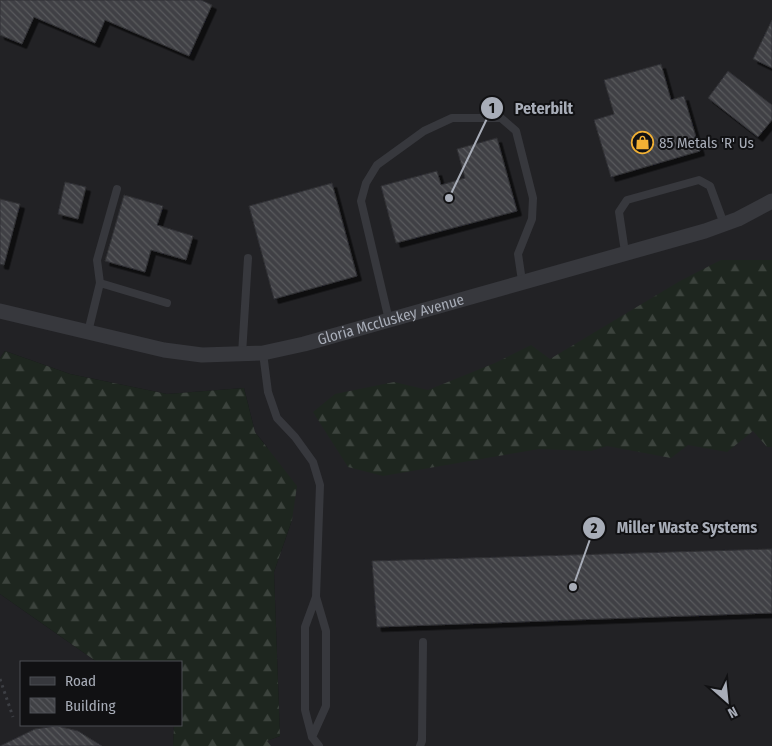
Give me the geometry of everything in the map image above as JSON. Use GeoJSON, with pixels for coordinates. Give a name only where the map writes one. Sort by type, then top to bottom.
{"type":"FeatureCollection","features":[{"type":"Feature","properties":{"kind":"street","name":"Gloria Mccluskey Avenue"},"geometry":{"type":"LineString","coordinates":[[0,311],[164,350],[202,355],[263,353],[304,344],[724,224],[738,219],[772,201]]}},
{"type":"Feature","properties":{"kind":"lane"},"geometry":{"type":"LineString","coordinates":[[389,320],[361,201],[366,182],[377,165],[424,131],[452,118],[501,118],[516,131],[533,198],[532,219],[518,254],[522,281]]}},
{"type":"Feature","properties":{"kind":"lane"},"geometry":{"type":"LineString","coordinates":[[625,252],[619,212],[627,200],[699,180],[710,186],[724,224]]}},
{"type":"Feature","properties":{"kind":"lane"},"geometry":{"type":"LineString","coordinates":[[88,332],[100,283],[97,260],[117,189]]}},
{"type":"Feature","properties":{"kind":"lane"},"geometry":{"type":"LineString","coordinates":[[242,354],[248,258]]}},
{"type":"Feature","properties":{"kind":"lane"},"geometry":{"type":"LineString","coordinates":[[100,283],[166,303]]}},
{"type":"Feature","properties":{"kind":"lane"},"geometry":{"type":"LineString","coordinates":[[263,353],[268,392],[278,418],[313,462],[320,485],[316,597],[305,627],[306,710],[312,737],[319,746]]}},
{"type":"Feature","properties":{"kind":"lane"},"geometry":{"type":"LineString","coordinates":[[312,737],[326,706],[326,631],[316,597]]}},
{"type":"Feature","properties":{"kind":"lane"},"geometry":{"type":"LineString","coordinates":[[420,746],[422,741],[423,642]]}},
{"type":"Feature","properties":{"kind":"path"},"geometry":{"type":"LineString","coordinates":[[0,679],[13,717]]}},
{"type":"Feature","properties":{"kind":"shaded area"},"geometry":{"type":"Polygon","coordinates":[[[0,0],[772,0],[772,746],[271,746],[266,741],[280,736],[274,572],[292,520],[267,447],[255,432],[244,388],[167,394],[70,374],[5,351],[0,358],[0,0]]]}},
{"type":"Feature","properties":{"kind":"shaded area"},"geometry":{"type":"Polygon","coordinates":[[[0,594],[96,661],[20,661],[20,726],[174,726],[173,746],[0,746],[0,594]]]}},
{"type":"Feature","properties":{"kind":"green space"},"geometry":{"type":"Polygon","coordinates":[[[721,260],[772,260],[772,447],[767,447],[753,431],[727,452],[688,445],[671,458],[607,446],[591,451],[539,449],[383,476],[348,467],[313,412],[335,394],[394,382],[428,390],[495,363],[531,345],[550,359],[680,281],[721,260]]]}},
{"type":"Feature","properties":{"kind":"green space"},"geometry":{"type":"Polygon","coordinates":[[[5,351],[70,374],[167,394],[244,388],[255,432],[297,486],[292,520],[274,572],[280,736],[267,741],[271,746],[173,746],[174,726],[182,726],[182,661],[96,661],[0,594],[0,358],[5,351]]]}},
{"type":"Feature","properties":{"kind":"building"},"geometry":{"type":"Polygon","coordinates":[[[0,0],[201,0],[212,5],[189,56],[105,20],[95,43],[34,17],[22,44],[0,35],[0,0]]]}},
{"type":"Feature","properties":{"kind":"building"},"geometry":{"type":"Polygon","coordinates":[[[772,20],[772,68],[753,59],[772,20]]]}},
{"type":"Feature","properties":{"kind":"building"},"geometry":{"type":"Polygon","coordinates":[[[661,64],[671,100],[684,96],[700,151],[611,177],[594,120],[614,114],[604,80],[661,64]]]}},
{"type":"Feature","properties":{"kind":"building"},"geometry":{"type":"Polygon","coordinates":[[[728,71],[772,105],[772,120],[758,137],[708,98],[728,71]]]}},
{"type":"Feature","properties":{"kind":"building"},"geometry":{"type":"Polygon","coordinates":[[[497,138],[517,211],[396,243],[381,186],[437,171],[441,185],[465,178],[457,149],[497,138]]]}},
{"type":"Feature","properties":{"kind":"building"},"geometry":{"type":"Polygon","coordinates":[[[65,182],[86,187],[78,219],[58,214],[65,182]]]}},
{"type":"Feature","properties":{"kind":"building"},"geometry":{"type":"Polygon","coordinates":[[[332,183],[357,276],[274,299],[249,206],[332,183]]]}},
{"type":"Feature","properties":{"kind":"building"},"geometry":{"type":"Polygon","coordinates":[[[124,195],[163,206],[157,225],[193,236],[186,260],[151,250],[145,272],[105,261],[124,195]]]}},
{"type":"Feature","properties":{"kind":"building"},"geometry":{"type":"Polygon","coordinates":[[[0,199],[20,204],[4,265],[0,264],[0,199]]]}},
{"type":"Feature","properties":{"kind":"building"},"geometry":{"type":"Polygon","coordinates":[[[772,549],[772,613],[377,627],[372,561],[772,549]]]}},
{"type":"Feature","properties":{"kind":"building"},"geometry":{"type":"Polygon","coordinates":[[[57,726],[78,731],[102,746],[0,746],[35,729],[57,726]]]}},
{"type":"Feature","properties":{"kind":"place","name":"85 Metals 'R' Us"},"geometry":{"type":"Point","coordinates":[643,143]}},
{"type":"Feature","properties":{"kind":"place","name":"Peterbilt"},"geometry":{"type":"Point","coordinates":[449,198]}},
{"type":"Feature","properties":{"kind":"place","name":"Miller Waste Systems"},"geometry":{"type":"Point","coordinates":[573,587]}}]}
